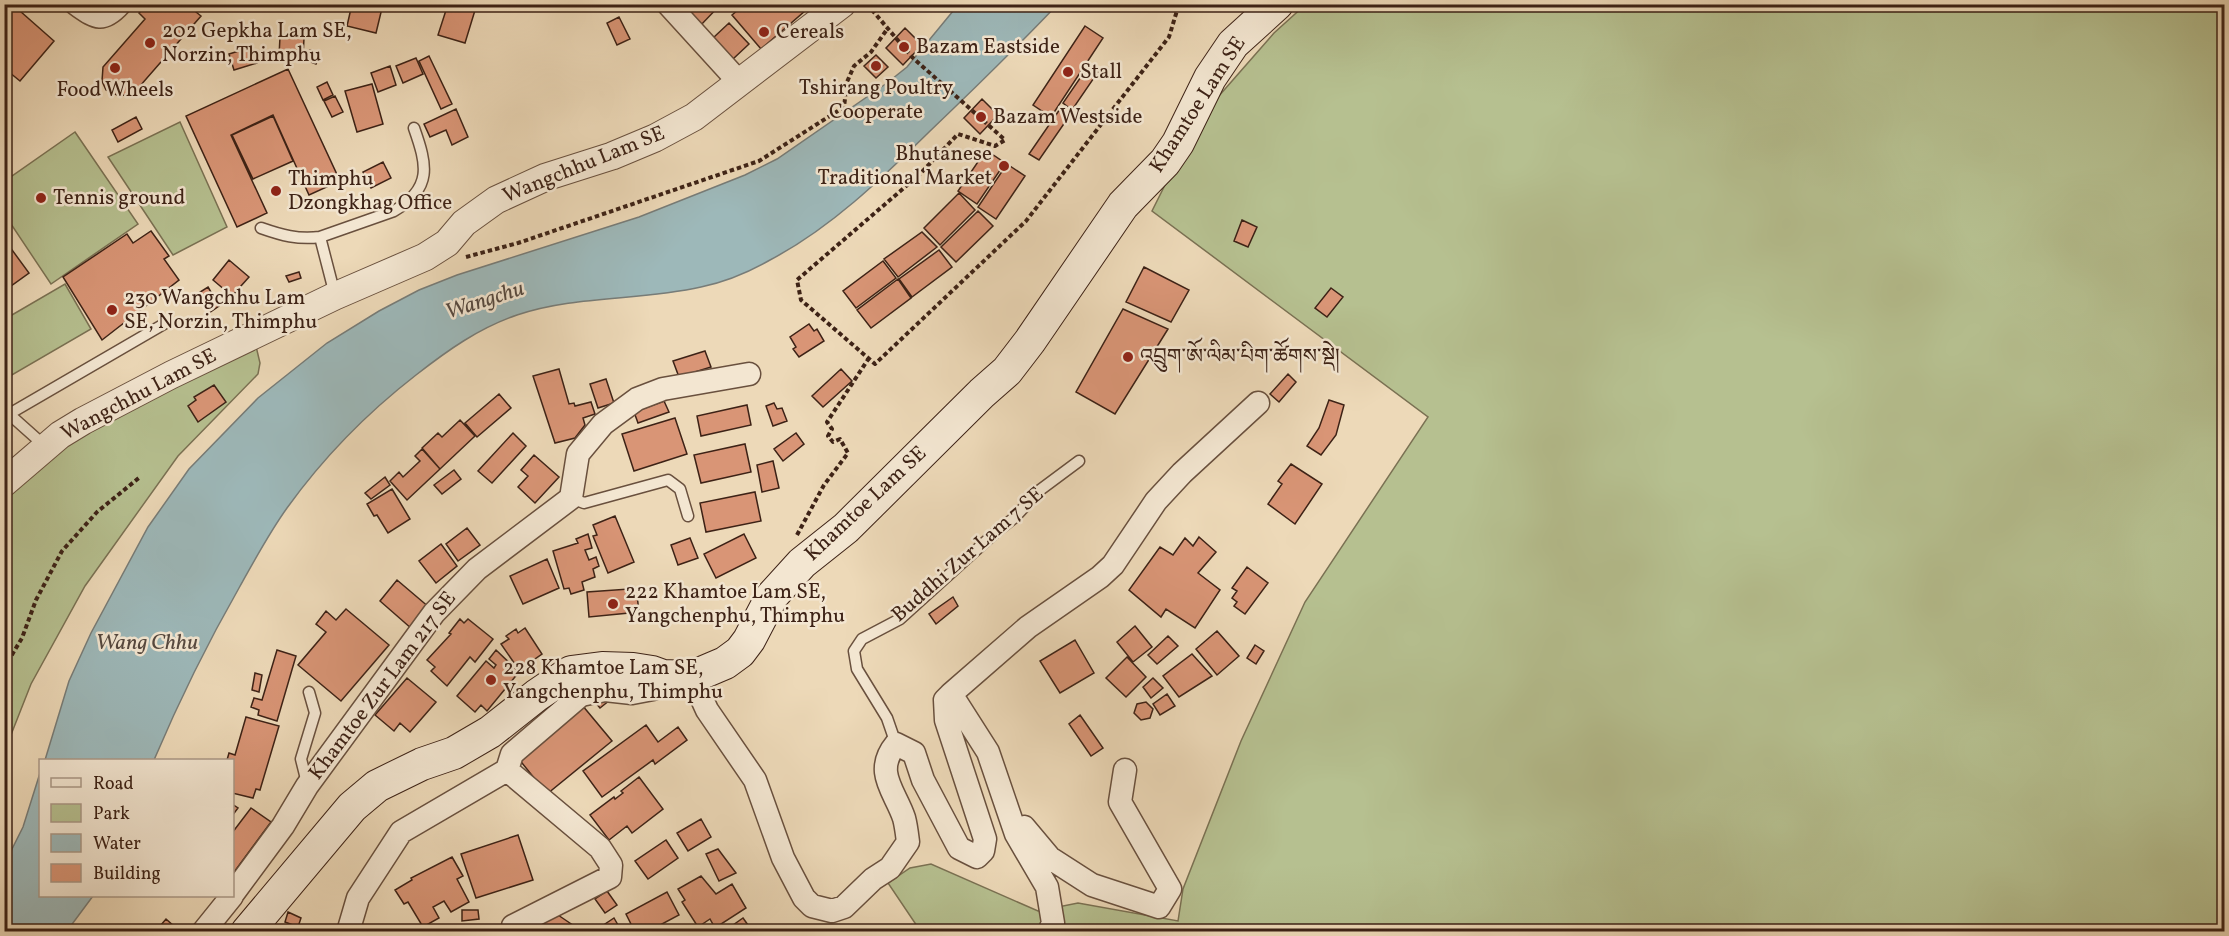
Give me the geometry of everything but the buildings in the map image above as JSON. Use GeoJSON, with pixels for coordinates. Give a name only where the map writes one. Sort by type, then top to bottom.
{"type":"FeatureCollection","features":[{"type":"Feature","properties":{"kind":"main road","name":"Khamtoe Lam SE"},"geometry":{"type":"LineString","coordinates":[[247,932],[352,807],[377,786],[472,743],[571,672],[602,668],[633,669],[663,676],[685,676],[725,663],[740,652],[772,597],[802,562],[846,528],[1007,370],[1030,341],[1123,205],[1165,162],[1178,143],[1210,78],[1233,44],[1277,4]]}},
{"type":"Feature","properties":{"kind":"street"},"geometry":{"type":"LineString","coordinates":[[76,4],[98,17],[105,17],[112,13],[120,4]]}},
{"type":"Feature","properties":{"kind":"street"},"geometry":{"type":"LineString","coordinates":[[668,4],[740,83]]}},
{"type":"Feature","properties":{"kind":"street","name":"Wangchhu Lam SE"},"geometry":{"type":"LineString","coordinates":[[4,483],[60,435],[93,416],[171,375],[335,296],[425,257],[447,243],[464,223],[496,200],[546,177],[612,156],[655,138],[694,117],[842,4]]}},
{"type":"Feature","properties":{"kind":"street"},"geometry":{"type":"LineString","coordinates":[[571,498],[578,454],[603,424],[637,399],[663,389],[749,374]]}},
{"type":"Feature","properties":{"kind":"street"},"geometry":{"type":"LineString","coordinates":[[348,932],[358,898],[401,832],[507,770],[512,754],[581,695],[605,690],[632,693],[653,689],[685,676],[754,780],[783,858],[804,898],[812,906],[832,911],[844,908],[873,879],[890,868],[908,842],[904,819],[886,778],[889,753],[896,744],[914,753],[923,780],[959,848],[977,857],[983,851],[985,839],[946,720],[945,700],[1028,627],[1100,577],[1113,565],[1156,501],[1182,473],[1258,403]]}},
{"type":"Feature","properties":{"kind":"street","name":"Khamtoe Zur Lam 217 SE"},"geometry":{"type":"LineString","coordinates":[[234,892],[434,613],[477,569],[571,498]]}},
{"type":"Feature","properties":{"kind":"street"},"geometry":{"type":"LineString","coordinates":[[951,694],[988,752],[1016,834],[1047,887],[1053,923],[1049,932]]}},
{"type":"Feature","properties":{"kind":"street"},"geometry":{"type":"LineString","coordinates":[[507,770],[600,848],[610,865],[610,877],[513,926],[512,932]]}},
{"type":"Feature","properties":{"kind":"street"},"geometry":{"type":"LineString","coordinates":[[1008,807],[1050,858],[1092,885],[1159,907],[1170,889],[1120,802],[1125,771]]}},
{"type":"Feature","properties":{"kind":"street","name":"Khamtoe Zur Lam 217 SE"},"geometry":{"type":"LineString","coordinates":[[203,932],[230,897]]}},
{"type":"Feature","properties":{"kind":"lane"},"geometry":{"type":"LineString","coordinates":[[261,228],[290,238],[320,237],[394,211],[404,205],[423,179],[424,157],[414,128]]}},
{"type":"Feature","properties":{"kind":"lane"},"geometry":{"type":"LineString","coordinates":[[320,237],[335,296]]}},
{"type":"Feature","properties":{"kind":"lane"},"geometry":{"type":"LineString","coordinates":[[46,447],[7,416],[164,324]]}},
{"type":"Feature","properties":{"kind":"lane","name":"Buddhi Zur Lam 7 SE"},"geometry":{"type":"LineString","coordinates":[[896,744],[887,718],[856,669],[854,651],[862,639],[900,619],[994,533],[1014,518],[1040,490],[1079,461]]}},
{"type":"Feature","properties":{"kind":"lane"},"geometry":{"type":"LineString","coordinates":[[571,498],[584,503],[668,480],[680,489],[688,516]]}},
{"type":"Feature","properties":{"kind":"lane"},"geometry":{"type":"LineString","coordinates":[[308,786],[301,759],[315,713],[309,692]]}},
{"type":"Feature","properties":{"kind":"path"},"geometry":{"type":"LineString","coordinates":[[867,4],[912,57],[1005,140],[995,146],[958,134],[919,175],[797,280],[801,300],[875,364],[1026,221],[1169,37],[1179,4]]}},
{"type":"Feature","properties":{"kind":"path"},"geometry":{"type":"LineString","coordinates":[[457,260],[518,243],[759,161],[844,107],[847,82],[854,66],[871,52],[888,28]]}},
{"type":"Feature","properties":{"kind":"path"},"geometry":{"type":"LineString","coordinates":[[795,538],[824,484],[848,453],[840,439],[833,442],[828,436],[832,429],[827,422],[868,358]]}},
{"type":"Feature","properties":{"kind":"path"},"geometry":{"type":"LineString","coordinates":[[4,668],[22,638],[36,600],[62,551],[97,512],[140,477]]}},
{"type":"Feature","properties":{"kind":"green space"},"geometry":{"type":"Polygon","coordinates":[[[1305,5],[2224,5],[2224,931],[921,932],[888,883],[910,868],[931,864],[1038,911],[1078,903],[1178,921],[1183,889],[1241,741],[1305,602],[1428,417],[1152,211],[1197,121],[1274,33],[1305,5]]]}},
{"type":"Feature","properties":{"kind":"green space"},"geometry":{"type":"Polygon","coordinates":[[[180,122],[227,227],[173,255],[108,157],[180,122]]]}},
{"type":"Feature","properties":{"kind":"green space"},"geometry":{"type":"Polygon","coordinates":[[[75,132],[138,224],[51,284],[5,215],[5,181],[75,132]]]}},
{"type":"Feature","properties":{"kind":"green space"},"geometry":{"type":"Polygon","coordinates":[[[65,284],[91,329],[5,379],[5,319],[65,284]]]}},
{"type":"Feature","properties":{"kind":"green space"},"geometry":{"type":"Polygon","coordinates":[[[255,342],[260,363],[258,374],[178,456],[85,586],[31,684],[5,750],[5,495],[54,451],[255,342]]]}},
{"type":"Feature","properties":{"kind":"water","name":"Wang Chhu"},"geometry":{"type":"Polygon","coordinates":[[[958,5],[1057,5],[874,185],[834,218],[792,247],[745,272],[710,285],[655,294],[562,304],[517,315],[477,333],[452,348],[380,405],[347,437],[315,471],[280,518],[205,651],[154,759],[45,759],[69,681],[91,633],[148,527],[189,469],[258,398],[327,343],[419,290],[457,275],[639,217],[745,175],[777,159],[907,67],[958,5]]]}},
{"type":"Feature","properties":{"kind":"water"},"geometry":{"type":"Polygon","coordinates":[[[39,776],[39,897],[92,897],[67,931],[5,931],[5,863],[23,827],[39,776]]]}},
{"type":"Feature","properties":{"kind":"place","name":"Cereals"},"geometry":{"type":"Point","coordinates":[764,32]}},
{"type":"Feature","properties":{"kind":"place","name":"202 Gepkha Lam SE, Norzin, Thimphu"},"geometry":{"type":"Point","coordinates":[150,43]}},
{"type":"Feature","properties":{"kind":"place","name":"Bazam Eastside"},"geometry":{"type":"Point","coordinates":[904,47]}},
{"type":"Feature","properties":{"kind":"place","name":"Tshirang Poultry Cooperate"},"geometry":{"type":"Point","coordinates":[876,66]}},
{"type":"Feature","properties":{"kind":"place","name":"Food Wheels"},"geometry":{"type":"Point","coordinates":[115,68]}},
{"type":"Feature","properties":{"kind":"place","name":"Stall"},"geometry":{"type":"Point","coordinates":[1068,72]}},
{"type":"Feature","properties":{"kind":"place","name":"Bazam Westside"},"geometry":{"type":"Point","coordinates":[981,117]}},
{"type":"Feature","properties":{"kind":"place","name":"Bhutanese Traditional Market"},"geometry":{"type":"Point","coordinates":[1004,166]}},
{"type":"Feature","properties":{"kind":"place","name":"Thimphu Dzongkhag Office"},"geometry":{"type":"Point","coordinates":[276,191]}},
{"type":"Feature","properties":{"kind":"place","name":"Tennis ground"},"geometry":{"type":"Point","coordinates":[41,198]}},
{"type":"Feature","properties":{"kind":"place","name":"230 Wangchhu Lam SE, Norzin, Thimphu"},"geometry":{"type":"Point","coordinates":[112,310]}},
{"type":"Feature","properties":{"kind":"place","name":"འབྲུག་ཨོ་ལིམ་པིག་ཚོགས་སྡེ།"},"geometry":{"type":"Point","coordinates":[1128,357]}},
{"type":"Feature","properties":{"kind":"place","name":"222 Khamtoe Lam SE, Yangchenphu, Thimphu"},"geometry":{"type":"Point","coordinates":[613,604]}},
{"type":"Feature","properties":{"kind":"place","name":"228 Khamtoe Lam SE, Yangchenphu, Thimphu"},"geometry":{"type":"Point","coordinates":[491,680]}},
{"type":"Feature","properties":{"kind":"water label","name":"Wangchu"},"geometry":{"type":"Point","coordinates":[485,301]}}]}
